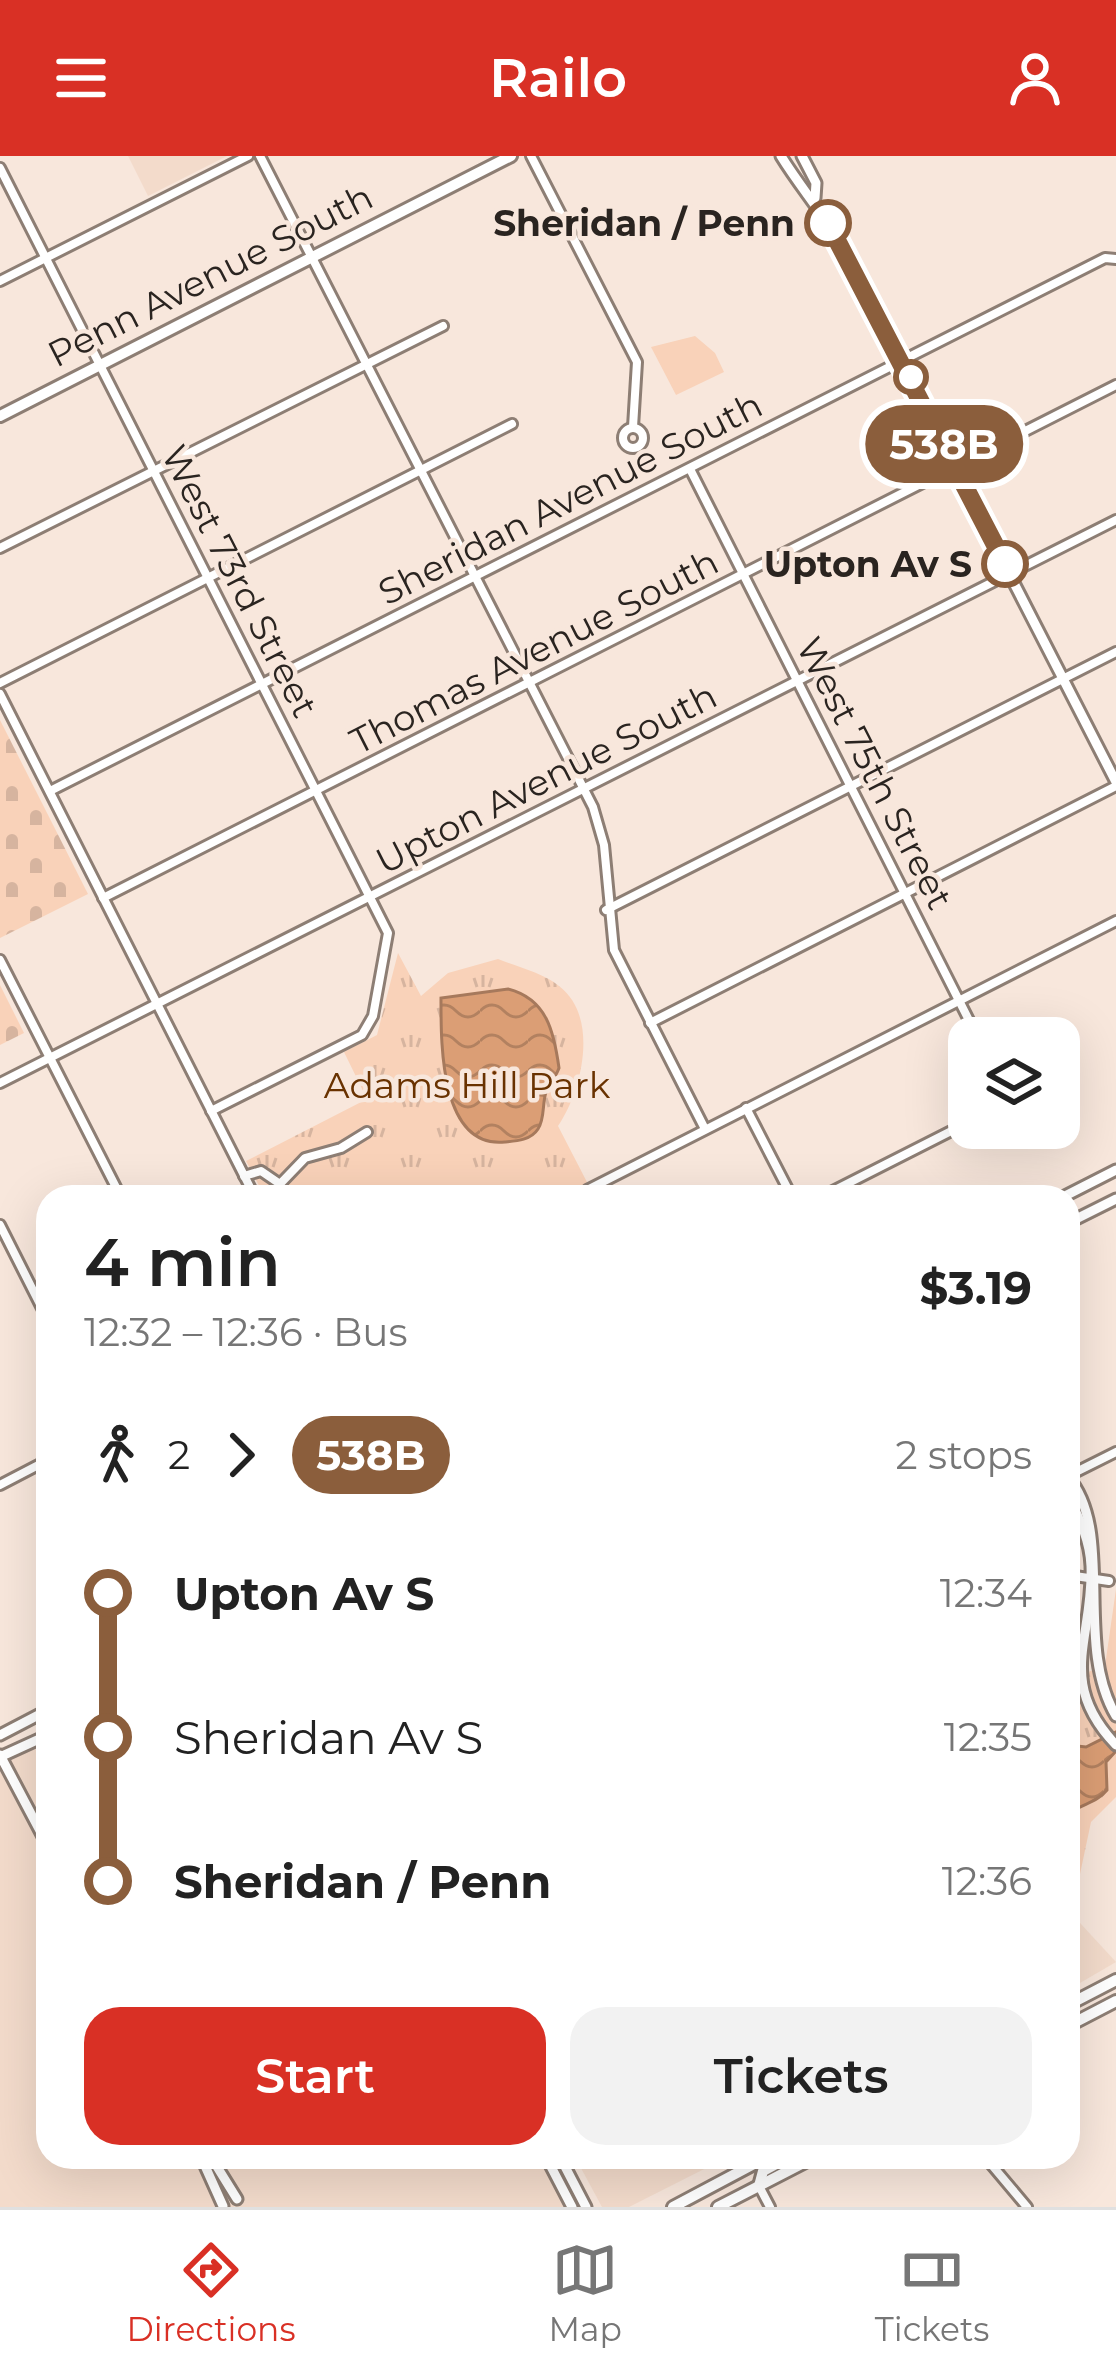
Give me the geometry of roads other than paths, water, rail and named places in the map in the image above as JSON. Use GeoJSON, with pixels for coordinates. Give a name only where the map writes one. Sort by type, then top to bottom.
{"type":"FeatureCollection","features":[{"type":"Feature","properties":{"kind":"main road","name":"Penn Avenue South"},"geometry":{"type":"LineString","coordinates":[[0,416],[511,156]]}},
{"type":"Feature","properties":{"kind":"main road"},"geometry":{"type":"LineString","coordinates":[[1080,2000],[1116,1981]]}},
{"type":"Feature","properties":{"kind":"main road"},"geometry":{"type":"LineString","coordinates":[[1080,2020],[1116,2001]]}},
{"type":"Feature","properties":{"kind":"main road"},"geometry":{"type":"LineString","coordinates":[[673,2207],[743,2169]]}},
{"type":"Feature","properties":{"kind":"main road"},"geometry":{"type":"LineString","coordinates":[[759,2186],[767,2169]]}},
{"type":"Feature","properties":{"kind":"main road"},"geometry":{"type":"LineString","coordinates":[[718,2207],[792,2169]]}},
{"type":"Feature","properties":{"kind":"street"},"geometry":{"type":"LineString","coordinates":[[0,281],[248,156]]}},
{"type":"Feature","properties":{"kind":"street"},"geometry":{"type":"LineString","coordinates":[[260,156],[584,789],[604,845],[614,950],[705,1129]]}},
{"type":"Feature","properties":{"kind":"street"},"geometry":{"type":"LineString","coordinates":[[531,156],[637,362],[633,427]]}},
{"type":"Feature","properties":{"kind":"street"},"geometry":{"type":"LineString","coordinates":[[782,156],[801,190],[815,198]]}},
{"type":"Feature","properties":{"kind":"street"},"geometry":{"type":"LineString","coordinates":[[650,1022],[1116,784],[815,198],[816,183],[802,156]]}},
{"type":"Feature","properties":{"kind":"street","name":"West 73rd Street"},"geometry":{"type":"LineString","coordinates":[[0,168],[390,941],[370,1027],[211,1111]]}},
{"type":"Feature","properties":{"kind":"street","name":"Sheridan Avenue South"},"geometry":{"type":"LineString","coordinates":[[50,791],[1115,258]]}},
{"type":"Feature","properties":{"kind":"street"},"geometry":{"type":"LineString","coordinates":[[0,548],[443,326]]}},
{"type":"Feature","properties":{"kind":"street","name":"Thomas Avenue South"},"geometry":{"type":"LineString","coordinates":[[103,898],[1116,385]]}},
{"type":"Feature","properties":{"kind":"street"},"geometry":{"type":"LineString","coordinates":[[0,683],[512,424]]}},
{"type":"Feature","properties":{"kind":"street","name":"West 75th Street"},"geometry":{"type":"LineString","coordinates":[[690,469],[968,1017]]}},
{"type":"Feature","properties":{"kind":"street","name":"Upton Avenue South"},"geometry":{"type":"LineString","coordinates":[[0,1084],[1116,520]]}},
{"type":"Feature","properties":{"kind":"street"},"geometry":{"type":"LineString","coordinates":[[607,910],[1116,652]]}},
{"type":"Feature","properties":{"kind":"street"},"geometry":{"type":"LineString","coordinates":[[0,694],[249,1185]]}},
{"type":"Feature","properties":{"kind":"street"},"geometry":{"type":"LineString","coordinates":[[597,1185],[1116,921]]}},
{"type":"Feature","properties":{"kind":"street"},"geometry":{"type":"LineString","coordinates":[[0,960],[115,1185]]}},
{"type":"Feature","properties":{"kind":"street"},"geometry":{"type":"LineString","coordinates":[[746,1108],[786,1185]]}},
{"type":"Feature","properties":{"kind":"street"},"geometry":{"type":"LineString","coordinates":[[244,1175],[261,1171],[280,1184],[305,1158],[340,1148],[367,1132]]}},
{"type":"Feature","properties":{"kind":"street"},"geometry":{"type":"LineString","coordinates":[[845,1185],[948,1133]]}},
{"type":"Feature","properties":{"kind":"street"},"geometry":{"type":"LineString","coordinates":[[1080,1188],[1116,1170]]}},
{"type":"Feature","properties":{"kind":"street"},"geometry":{"type":"LineString","coordinates":[[1080,1217],[1116,1199]]}},
{"type":"Feature","properties":{"kind":"street"},"geometry":{"type":"LineString","coordinates":[[0,1225],[36,1296]]}},
{"type":"Feature","properties":{"kind":"street"},"geometry":{"type":"LineString","coordinates":[[1080,1471],[1116,1452]]}},
{"type":"Feature","properties":{"kind":"street"},"geometry":{"type":"LineString","coordinates":[[0,1485],[36,1466]]}},
{"type":"Feature","properties":{"kind":"street"},"geometry":{"type":"LineString","coordinates":[[1080,1490],[1106,1536]]}},
{"type":"Feature","properties":{"kind":"street"},"geometry":{"type":"LineString","coordinates":[[1080,1523],[1091,1577],[1080,1651]]}},
{"type":"Feature","properties":{"kind":"street"},"geometry":{"type":"LineString","coordinates":[[1110,1562],[1098,1660],[1102,1689],[1116,1716]]}},
{"type":"Feature","properties":{"kind":"street"},"geometry":{"type":"LineString","coordinates":[[1080,1576],[1109,1581]]}},
{"type":"Feature","properties":{"kind":"street"},"geometry":{"type":"LineString","coordinates":[[1080,1664],[1086,1697],[1116,1744]]}},
{"type":"Feature","properties":{"kind":"street"},"geometry":{"type":"LineString","coordinates":[[0,1735],[36,1716]]}},
{"type":"Feature","properties":{"kind":"street"},"geometry":{"type":"LineString","coordinates":[[36,1740],[0,1756],[36,1825]]}},
{"type":"Feature","properties":{"kind":"street"},"geometry":{"type":"LineString","coordinates":[[206,2169],[223,2207],[237,2199]]}},
{"type":"Feature","properties":{"kind":"street"},"geometry":{"type":"LineString","coordinates":[[219,2169],[237,2199],[248,2207]]}},
{"type":"Feature","properties":{"kind":"street"},"geometry":{"type":"LineString","coordinates":[[551,2169],[572,2207]]}},
{"type":"Feature","properties":{"kind":"street"},"geometry":{"type":"LineString","coordinates":[[566,2169],[586,2207]]}},
{"type":"Feature","properties":{"kind":"street"},"geometry":{"type":"LineString","coordinates":[[995,2169],[1028,2207]]}},
{"type":"Feature","properties":{"kind":"street"},"geometry":{"type":"LineString","coordinates":[[759,2186],[770,2207]]}},
{"type":"Feature","properties":{"kind":"water"},"geometry":{"type":"Polygon","coordinates":[[[508,989],[540,1009],[551,1030],[559,1068],[546,1092],[542,1121],[535,1133],[505,1142],[483,1140],[467,1128],[448,1088],[441,998],[508,989]]]}},
{"type":"Feature","properties":{"kind":"water"},"geometry":{"type":"Polygon","coordinates":[[[1116,1732],[1116,1751],[1106,1762],[1107,1790],[1080,1807],[1080,1746],[1116,1732]]]}},
{"type":"Feature","properties":{"kind":"place","name":"Sheridan / Penn"},"geometry":{"type":"Point","coordinates":[828,223]}},
{"type":"Feature","properties":{"kind":"place","name":"Upton Av S"},"geometry":{"type":"Point","coordinates":[1005,564]}},
{"type":"Feature","properties":{"kind":"park label","name":"Adams Hill Park"},"geometry":{"type":"Point","coordinates":[467,1085]}}]}
